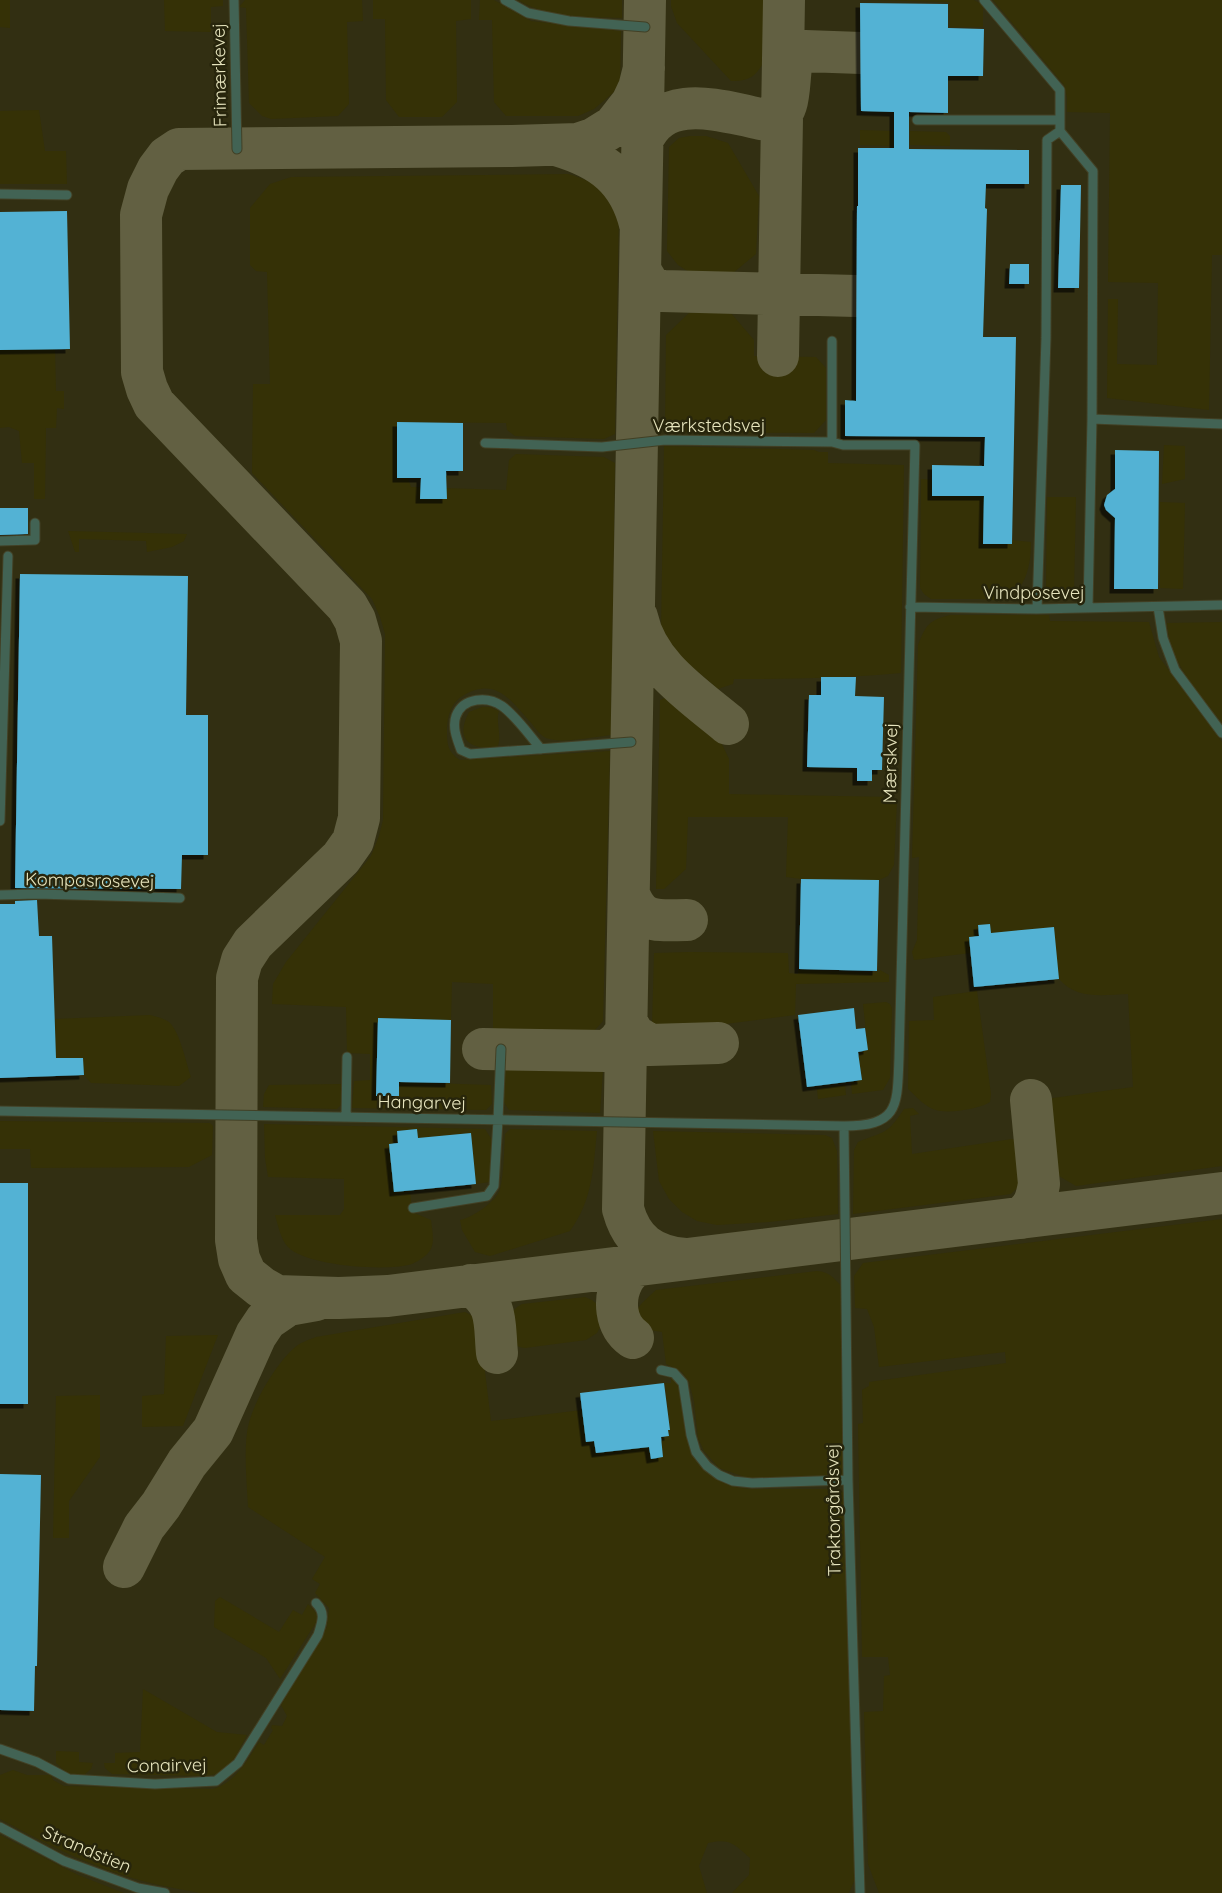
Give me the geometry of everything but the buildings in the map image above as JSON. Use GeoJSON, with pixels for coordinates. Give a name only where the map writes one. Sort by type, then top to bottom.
{"type":"FeatureCollection","features":[{"type":"Feature","properties":{"kind":"lane","name":"Frimærkevej"},"geometry":{"type":"LineString","coordinates":[[234,0],[237,149]]}},
{"type":"Feature","properties":{"kind":"lane"},"geometry":{"type":"LineString","coordinates":[[505,0],[528,13],[569,21],[645,26]]}},
{"type":"Feature","properties":{"kind":"lane"},"geometry":{"type":"LineString","coordinates":[[984,0],[1060,90],[1060,131],[1093,170],[1092,420],[1088,608]]}},
{"type":"Feature","properties":{"kind":"lane"},"geometry":{"type":"LineString","coordinates":[[917,120],[1060,120]]}},
{"type":"Feature","properties":{"kind":"lane"},"geometry":{"type":"LineString","coordinates":[[1037,609],[1046,338],[1047,140],[1060,131]]}},
{"type":"Feature","properties":{"kind":"lane"},"geometry":{"type":"LineString","coordinates":[[0,194],[67,195]]}},
{"type":"Feature","properties":{"kind":"lane"},"geometry":{"type":"LineString","coordinates":[[832,341],[832,442]]}},
{"type":"Feature","properties":{"kind":"lane"},"geometry":{"type":"LineString","coordinates":[[1092,420],[1222,424]]}},
{"type":"Feature","properties":{"kind":"lane","name":"Værkstedsvej"},"geometry":{"type":"LineString","coordinates":[[486,443],[602,447],[664,440],[832,442]]}},
{"type":"Feature","properties":{"kind":"lane","name":"Mærskvej"},"geometry":{"type":"LineString","coordinates":[[832,442],[843,445],[915,445],[897,1100],[885,1118],[866,1126],[844,1126]]}},
{"type":"Feature","properties":{"kind":"lane"},"geometry":{"type":"LineString","coordinates":[[0,541],[35,540],[35,523]]}},
{"type":"Feature","properties":{"kind":"lane"},"geometry":{"type":"LineString","coordinates":[[0,821],[3,599],[8,556]]}},
{"type":"Feature","properties":{"kind":"lane","name":"Vindposevej"},"geometry":{"type":"LineString","coordinates":[[910,607],[1037,609],[1222,606]]}},
{"type":"Feature","properties":{"kind":"lane"},"geometry":{"type":"LineString","coordinates":[[1158,607],[1163,638],[1175,670],[1222,733]]}},
{"type":"Feature","properties":{"kind":"lane"},"geometry":{"type":"LineString","coordinates":[[541,750],[503,707],[492,700],[476,699],[464,705],[456,715],[455,734],[460,750],[470,754],[541,750],[631,742]]}},
{"type":"Feature","properties":{"kind":"lane","name":"Kompasrosevej"},"geometry":{"type":"LineString","coordinates":[[0,895],[180,898]]}},
{"type":"Feature","properties":{"kind":"lane"},"geometry":{"type":"LineString","coordinates":[[413,1208],[487,1196],[494,1186],[501,1049]]}},
{"type":"Feature","properties":{"kind":"lane"},"geometry":{"type":"LineString","coordinates":[[346,1117],[347,1058]]}},
{"type":"Feature","properties":{"kind":"lane","name":"Hangarvej"},"geometry":{"type":"LineString","coordinates":[[0,1111],[844,1126]]}},
{"type":"Feature","properties":{"kind":"lane","name":"Traktorgårdsvej"},"geometry":{"type":"LineString","coordinates":[[844,1126],[848,1480],[860,1893]]}},
{"type":"Feature","properties":{"kind":"lane"},"geometry":{"type":"LineString","coordinates":[[661,1370],[674,1374],[683,1383],[691,1435],[696,1452],[707,1466],[719,1475],[733,1481],[752,1482],[848,1480]]}},
{"type":"Feature","properties":{"kind":"lane","name":"Conairvej"},"geometry":{"type":"LineString","coordinates":[[0,1749],[37,1762],[69,1779],[155,1784],[216,1781],[238,1764],[318,1634],[324,1617],[322,1608],[316,1602]]}},
{"type":"Feature","properties":{"kind":"lane","name":"Strandstien"},"geometry":{"type":"LineString","coordinates":[[0,1826],[64,1861],[138,1888],[165,1893]]}},
{"type":"Feature","properties":{"kind":"shaded area"},"geometry":{"type":"Polygon","coordinates":[[[0,0],[1222,0],[1222,1893],[0,1893],[0,0]]]}},
{"type":"Feature","properties":{"kind":"shaded area"},"geometry":{"type":"Polygon","coordinates":[[[0,0],[10,0],[10,28],[0,27],[0,0]]]}},
{"type":"Feature","properties":{"kind":"shaded area"},"geometry":{"type":"Polygon","coordinates":[[[164,0],[223,0],[223,6],[211,7],[211,32],[165,31],[164,0]]]}},
{"type":"Feature","properties":{"kind":"shaded area"},"geometry":{"type":"Polygon","coordinates":[[[245,0],[362,0],[363,21],[347,22],[349,104],[338,116],[271,119],[262,116],[249,103],[246,8],[239,7],[245,0]]]}},
{"type":"Feature","properties":{"kind":"shaded area"},"geometry":{"type":"Polygon","coordinates":[[[373,0],[471,0],[471,19],[456,21],[457,102],[442,117],[399,117],[386,100],[385,19],[373,19],[373,0]]]}},
{"type":"Feature","properties":{"kind":"shaded area"},"geometry":{"type":"Polygon","coordinates":[[[480,0],[494,0],[531,21],[621,31],[620,82],[613,93],[594,109],[578,116],[506,116],[494,102],[492,20],[479,20],[480,0]]]}},
{"type":"Feature","properties":{"kind":"shaded area"},"geometry":{"type":"Polygon","coordinates":[[[518,0],[622,0],[622,18],[582,17],[555,13],[529,6],[518,0]]]}},
{"type":"Feature","properties":{"kind":"shaded area"},"geometry":{"type":"Polygon","coordinates":[[[671,0],[765,0],[764,59],[757,72],[750,78],[741,81],[731,81],[677,23],[671,6],[671,0]]]}},
{"type":"Feature","properties":{"kind":"shaded area"},"geometry":{"type":"Polygon","coordinates":[[[865,0],[974,0],[983,5],[983,27],[950,27],[949,2],[865,0]]]}},
{"type":"Feature","properties":{"kind":"shaded area"},"geometry":{"type":"Polygon","coordinates":[[[993,0],[1222,0],[1222,255],[1212,255],[1209,410],[1107,398],[1108,299],[1118,299],[1117,364],[1157,365],[1158,283],[1108,282],[1110,113],[1067,112],[1067,97],[1064,85],[993,0]]]}},
{"type":"Feature","properties":{"kind":"shaded area"},"geometry":{"type":"Polygon","coordinates":[[[39,110],[45,151],[66,151],[67,184],[0,184],[0,111],[39,110]]]}},
{"type":"Feature","properties":{"kind":"shaded area"},"geometry":{"type":"Polygon","coordinates":[[[860,130],[893,131],[893,146],[860,145],[860,130]]]}},
{"type":"Feature","properties":{"kind":"shaded area"},"geometry":{"type":"Polygon","coordinates":[[[910,131],[946,132],[950,136],[950,146],[910,145],[910,131]]]}},
{"type":"Feature","properties":{"kind":"shaded area"},"geometry":{"type":"Polygon","coordinates":[[[706,136],[728,143],[759,196],[756,254],[733,273],[689,272],[678,265],[667,251],[669,147],[679,138],[706,136]]]}},
{"type":"Feature","properties":{"kind":"shaded area"},"geometry":{"type":"Polygon","coordinates":[[[568,174],[597,186],[619,209],[615,434],[604,439],[515,436],[507,430],[506,423],[398,422],[397,478],[408,478],[411,487],[506,490],[509,460],[516,454],[604,457],[615,463],[611,735],[568,740],[546,738],[538,732],[518,708],[503,694],[486,688],[464,695],[456,702],[449,715],[447,731],[449,748],[460,760],[610,751],[603,1021],[595,1030],[493,1031],[493,984],[452,982],[451,1020],[378,1018],[376,1096],[398,1096],[399,1082],[491,1085],[492,1104],[486,1110],[352,1108],[354,1081],[370,1080],[370,1054],[347,1053],[346,1007],[272,1004],[273,984],[286,962],[371,856],[379,836],[383,820],[385,634],[372,599],[252,473],[253,384],[270,384],[267,272],[256,271],[250,265],[250,208],[270,184],[291,177],[568,174]]]}},
{"type":"Feature","properties":{"kind":"shaded area"},"geometry":{"type":"Polygon","coordinates":[[[730,312],[754,340],[754,356],[816,357],[826,368],[826,420],[814,433],[665,432],[666,335],[689,313],[730,312]]]}},
{"type":"Feature","properties":{"kind":"shaded area"},"geometry":{"type":"Polygon","coordinates":[[[55,349],[56,391],[64,391],[64,409],[57,408],[56,428],[46,428],[45,499],[34,499],[34,463],[22,463],[19,431],[9,427],[0,428],[0,350],[55,349]]]}},
{"type":"Feature","properties":{"kind":"shaded area"},"geometry":{"type":"Polygon","coordinates":[[[1164,445],[1185,446],[1185,479],[1162,484],[1164,445]]]}},
{"type":"Feature","properties":{"kind":"shaded area"},"geometry":{"type":"Polygon","coordinates":[[[664,446],[814,450],[828,452],[828,463],[904,465],[901,673],[818,678],[734,679],[733,684],[718,689],[670,648],[661,632],[664,446]]]}},
{"type":"Feature","properties":{"kind":"shaded area"},"geometry":{"type":"Polygon","coordinates":[[[921,479],[933,480],[932,496],[977,496],[978,492],[984,492],[983,543],[1011,544],[1012,540],[1031,542],[1026,576],[1017,591],[1010,596],[997,600],[931,599],[924,594],[920,588],[921,479]]]}},
{"type":"Feature","properties":{"kind":"shaded area"},"geometry":{"type":"Polygon","coordinates":[[[1047,497],[1076,497],[1074,591],[1046,591],[1047,497]]]}},
{"type":"Feature","properties":{"kind":"shaded area"},"geometry":{"type":"Polygon","coordinates":[[[1160,502],[1185,503],[1183,589],[1160,588],[1160,502]]]}},
{"type":"Feature","properties":{"kind":"shaded area"},"geometry":{"type":"Polygon","coordinates":[[[68,531],[187,534],[184,541],[172,547],[147,552],[146,541],[79,539],[79,552],[75,552],[68,531]]]}},
{"type":"Feature","properties":{"kind":"shaded area"},"geometry":{"type":"Polygon","coordinates":[[[950,615],[1049,615],[1050,621],[1149,622],[1159,657],[1222,742],[1222,1166],[1076,1186],[1059,1176],[1052,1161],[1046,1099],[1133,1087],[1128,994],[1091,995],[1066,986],[1059,979],[1054,927],[991,933],[990,924],[978,925],[979,936],[969,937],[970,953],[914,960],[912,952],[917,940],[919,857],[912,858],[918,645],[929,624],[950,615]]]}},
{"type":"Feature","properties":{"kind":"shaded area"},"geometry":{"type":"Polygon","coordinates":[[[1222,622],[1222,723],[1179,664],[1169,638],[1167,623],[1222,622]]]}},
{"type":"Feature","properties":{"kind":"shaded area"},"geometry":{"type":"Polygon","coordinates":[[[670,696],[721,742],[729,759],[729,794],[889,797],[897,801],[894,865],[888,876],[879,880],[801,879],[786,877],[788,817],[688,817],[686,869],[664,889],[656,889],[660,700],[670,696]]]}},
{"type":"Feature","properties":{"kind":"shaded area"},"geometry":{"type":"Polygon","coordinates":[[[482,707],[490,707],[499,711],[499,743],[497,748],[473,745],[464,736],[463,730],[469,712],[482,707]]]}},
{"type":"Feature","properties":{"kind":"shaded area"},"geometry":{"type":"Polygon","coordinates":[[[654,953],[788,953],[789,973],[798,974],[798,970],[874,973],[880,970],[889,975],[889,982],[796,984],[795,1015],[718,1025],[652,1026],[654,953]]]}},
{"type":"Feature","properties":{"kind":"shaded area"},"geometry":{"type":"Polygon","coordinates":[[[977,991],[991,1094],[990,1102],[979,1107],[955,1111],[932,1109],[908,1089],[909,1021],[934,1020],[933,997],[977,991]]]}},
{"type":"Feature","properties":{"kind":"shaded area"},"geometry":{"type":"Polygon","coordinates":[[[886,1002],[892,1008],[890,1078],[883,1090],[852,1094],[851,1081],[862,1079],[858,1052],[868,1050],[863,1004],[886,1002]]]}},
{"type":"Feature","properties":{"kind":"shaded area"},"geometry":{"type":"Polygon","coordinates":[[[150,1015],[169,1022],[179,1040],[191,1077],[179,1086],[91,1083],[84,1075],[83,1058],[56,1058],[55,1019],[150,1015]]]}},
{"type":"Feature","properties":{"kind":"shaded area"},"geometry":{"type":"Polygon","coordinates":[[[504,1069],[603,1070],[600,1113],[509,1110],[503,1101],[504,1069]]]}},
{"type":"Feature","properties":{"kind":"shaded area"},"geometry":{"type":"Polygon","coordinates":[[[341,1084],[341,1105],[337,1109],[263,1107],[264,1094],[269,1085],[341,1084]]]}},
{"type":"Feature","properties":{"kind":"shaded area"},"geometry":{"type":"Polygon","coordinates":[[[845,1085],[846,1095],[818,1099],[817,1089],[845,1085]]]}},
{"type":"Feature","properties":{"kind":"shaded area"},"geometry":{"type":"Polygon","coordinates":[[[913,1108],[919,1114],[910,1116],[912,1154],[1012,1139],[1023,1146],[1028,1155],[1029,1167],[1024,1181],[1011,1194],[853,1214],[854,1150],[858,1142],[885,1131],[904,1109],[913,1108]]]}},
{"type":"Feature","properties":{"kind":"shaded area"},"geometry":{"type":"Polygon","coordinates":[[[0,1121],[210,1123],[213,1126],[212,1155],[189,1167],[31,1168],[30,1149],[0,1149],[0,1121]]]}},
{"type":"Feature","properties":{"kind":"shaded area"},"geometry":{"type":"Polygon","coordinates":[[[264,1124],[485,1129],[492,1140],[490,1182],[476,1184],[471,1133],[418,1138],[417,1129],[397,1131],[398,1143],[389,1144],[410,1190],[412,1212],[431,1220],[433,1237],[432,1246],[428,1253],[416,1262],[397,1267],[364,1267],[311,1259],[288,1247],[275,1215],[340,1215],[344,1209],[344,1179],[268,1177],[265,1158],[264,1124]]]}},
{"type":"Feature","properties":{"kind":"shaded area"},"geometry":{"type":"Polygon","coordinates":[[[510,1129],[597,1131],[593,1171],[588,1195],[578,1219],[570,1231],[490,1256],[475,1252],[462,1230],[460,1220],[471,1216],[483,1208],[498,1194],[504,1162],[505,1134],[510,1129]]]}},
{"type":"Feature","properties":{"kind":"shaded area"},"geometry":{"type":"Polygon","coordinates":[[[653,1131],[825,1135],[832,1138],[837,1151],[838,1214],[769,1222],[717,1225],[697,1221],[682,1212],[669,1199],[659,1181],[653,1131]]]}},
{"type":"Feature","properties":{"kind":"shaded area"},"geometry":{"type":"Polygon","coordinates":[[[1222,1219],[1222,1893],[879,1893],[868,1864],[864,1712],[883,1711],[884,1676],[890,1675],[888,1657],[862,1657],[858,1424],[863,1423],[862,1390],[869,1386],[869,1382],[1006,1363],[1005,1352],[879,1367],[874,1327],[867,1309],[855,1308],[854,1276],[863,1263],[1222,1219]]]}},
{"type":"Feature","properties":{"kind":"shaded area"},"geometry":{"type":"Polygon","coordinates":[[[817,1271],[830,1276],[841,1286],[843,1476],[748,1478],[719,1468],[704,1451],[698,1438],[694,1401],[689,1382],[682,1372],[666,1364],[662,1332],[640,1325],[635,1312],[656,1290],[817,1271]]]}},
{"type":"Feature","properties":{"kind":"shaded area"},"geometry":{"type":"Polygon","coordinates":[[[585,1297],[598,1305],[602,1324],[597,1333],[586,1340],[525,1348],[517,1346],[507,1336],[507,1322],[510,1315],[522,1304],[585,1297]]]}},
{"type":"Feature","properties":{"kind":"shaded area"},"geometry":{"type":"Polygon","coordinates":[[[465,1312],[475,1317],[479,1323],[491,1421],[582,1410],[586,1442],[594,1441],[596,1453],[649,1447],[651,1459],[663,1457],[661,1437],[668,1436],[668,1430],[670,1429],[665,1383],[671,1383],[671,1378],[673,1378],[681,1394],[691,1448],[697,1461],[713,1476],[732,1486],[742,1488],[839,1489],[844,1493],[855,1879],[849,1893],[732,1893],[749,1875],[750,1858],[731,1843],[722,1841],[708,1843],[699,1866],[707,1893],[200,1893],[122,1875],[60,1850],[0,1819],[0,1775],[13,1770],[27,1775],[51,1775],[53,1780],[64,1786],[213,1789],[221,1786],[240,1770],[259,1742],[264,1745],[273,1730],[271,1728],[272,1725],[282,1726],[287,1716],[281,1705],[327,1627],[329,1608],[315,1593],[320,1584],[312,1579],[325,1557],[248,1507],[246,1441],[253,1411],[264,1388],[278,1366],[301,1343],[316,1337],[465,1312]]]}},
{"type":"Feature","properties":{"kind":"shaded area"},"geometry":{"type":"Polygon","coordinates":[[[218,1335],[183,1426],[142,1427],[142,1396],[164,1394],[166,1336],[218,1335]]]}},
{"type":"Feature","properties":{"kind":"shaded area"},"geometry":{"type":"Polygon","coordinates":[[[100,1395],[100,1457],[69,1501],[69,1538],[53,1538],[56,1396],[100,1395]]]}},
{"type":"Feature","properties":{"kind":"shaded area"},"geometry":{"type":"Polygon","coordinates":[[[220,1597],[279,1632],[293,1610],[302,1615],[308,1604],[315,1612],[317,1621],[280,1679],[266,1658],[214,1627],[215,1601],[220,1597]]]}},
{"type":"Feature","properties":{"kind":"shaded area"},"geometry":{"type":"Polygon","coordinates":[[[143,1689],[217,1732],[247,1735],[231,1763],[220,1772],[204,1776],[112,1774],[105,1768],[104,1763],[115,1763],[115,1753],[140,1752],[143,1689]]]}},
{"type":"Feature","properties":{"kind":"shaded area"},"geometry":{"type":"Polygon","coordinates":[[[56,1751],[79,1752],[79,1762],[93,1763],[91,1769],[84,1775],[68,1774],[56,1763],[56,1751]]]}},
{"type":"Feature","properties":{"kind":"shaded area"},"geometry":{"type":"Polygon","coordinates":[[[0,1835],[78,1875],[124,1893],[0,1893],[0,1835]]]}},
{"type":"Feature","properties":{"kind":"taxiway"},"geometry":{"type":"LineString","coordinates":[[645,0],[623,1209],[632,1230],[645,1245],[663,1255],[685,1259]]}},
{"type":"Feature","properties":{"kind":"taxiway"},"geometry":{"type":"LineString","coordinates":[[778,356],[784,0]]}},
{"type":"Feature","properties":{"kind":"taxiway"},"geometry":{"type":"LineString","coordinates":[[642,141],[650,127],[660,118],[672,112],[685,109],[699,108],[762,119],[773,119],[780,115],[785,107],[788,98],[791,66],[793,58],[797,53],[805,51],[861,53]]}},
{"type":"Feature","properties":{"kind":"taxiway"},"geometry":{"type":"LineString","coordinates":[[644,68],[639,88],[632,103],[614,126],[593,139],[578,144],[179,149],[167,157],[158,169],[148,189],[141,215],[142,372],[154,404],[347,606],[355,620],[361,641],[359,818],[353,841],[341,858],[253,943],[242,960],[237,978],[236,1240],[239,1259],[246,1275],[261,1287],[277,1296],[339,1298],[388,1296],[1222,1193]]}},
{"type":"Feature","properties":{"kind":"taxiway"},"geometry":{"type":"LineString","coordinates":[[559,146],[588,157],[612,173],[629,195],[640,224]]}},
{"type":"Feature","properties":{"kind":"taxiway"},"geometry":{"type":"LineString","coordinates":[[641,272],[650,287],[662,291],[856,296]]}},
{"type":"Feature","properties":{"kind":"taxiway"},"geometry":{"type":"LineString","coordinates":[[637,617],[642,634],[650,650],[661,664],[686,690],[728,724]]}},
{"type":"Feature","properties":{"kind":"taxiway"},"geometry":{"type":"LineString","coordinates":[[629,894],[639,911],[645,916],[659,920],[687,920]]}},
{"type":"Feature","properties":{"kind":"taxiway"},"geometry":{"type":"LineString","coordinates":[[627,1023],[634,1035],[650,1045],[718,1043]]}},
{"type":"Feature","properties":{"kind":"taxiway"},"geometry":{"type":"LineString","coordinates":[[483,1049],[606,1051],[619,1041],[627,1028]]}},
{"type":"Feature","properties":{"kind":"taxiway"},"geometry":{"type":"LineString","coordinates":[[1021,1218],[1034,1203],[1039,1184],[1031,1100]]}},
{"type":"Feature","properties":{"kind":"taxiway"},"geometry":{"type":"LineString","coordinates":[[633,1338],[622,1326],[617,1303],[623,1280],[636,1265]]}},
{"type":"Feature","properties":{"kind":"taxiway"},"geometry":{"type":"LineString","coordinates":[[471,1285],[480,1292],[491,1307],[495,1323],[497,1353]]}},
{"type":"Feature","properties":{"kind":"taxiway"},"geometry":{"type":"LineString","coordinates":[[124,1567],[144,1527],[161,1505],[187,1463],[213,1431],[256,1335],[266,1320],[288,1305],[316,1300]]}}]}
